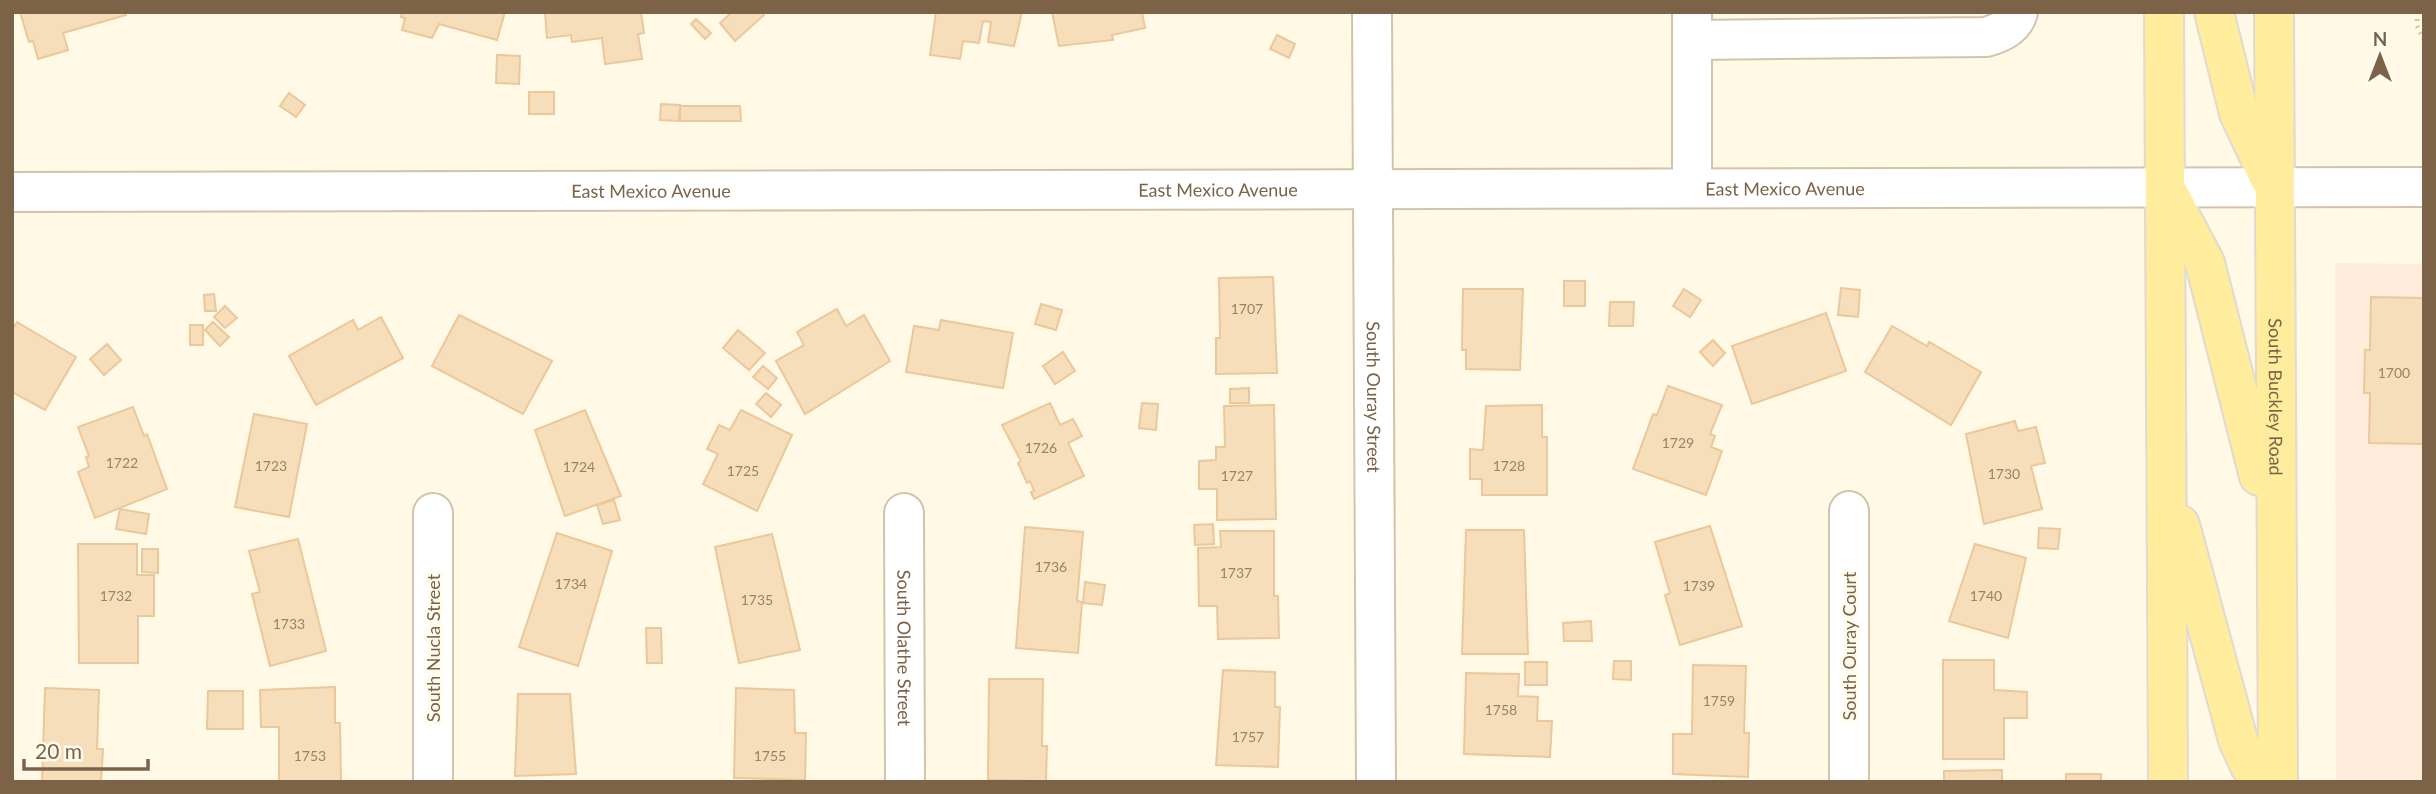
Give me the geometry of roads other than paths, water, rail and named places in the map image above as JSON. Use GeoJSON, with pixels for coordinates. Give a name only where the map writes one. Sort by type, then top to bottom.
{"type":"FeatureCollection","features":[{"type":"Feature","properties":{"kind":"main road"},"geometry":{"type":"LineString","coordinates":[[2164,12],[2168,782]]}},
{"type":"Feature","properties":{"kind":"main road"},"geometry":{"type":"LineString","coordinates":[[2214,12],[2239,113],[2274,187]]}},
{"type":"Feature","properties":{"kind":"main road","name":"South Buckley Road"},"geometry":{"type":"LineString","coordinates":[[2273,12],[2278,782]]}},
{"type":"Feature","properties":{"kind":"main road"},"geometry":{"type":"LineString","coordinates":[[2165,187],[2205,263],[2254,451],[2275,555]]}},
{"type":"Feature","properties":{"kind":"main road"},"geometry":{"type":"LineString","coordinates":[[2166,480],[2238,740],[2250,766],[2264,782]]}},
{"type":"Feature","properties":{"kind":"street","name":"South Ouray Street"},"geometry":{"type":"LineString","coordinates":[[1372,12],[1376,782]]}},
{"type":"Feature","properties":{"kind":"street"},"geometry":{"type":"LineString","coordinates":[[1692,188],[1692,26],[1986,37],[2001,32],[2016,20],[2018,12]]}},
{"type":"Feature","properties":{"kind":"street","name":"East Mexico Avenue"},"geometry":{"type":"LineString","coordinates":[[12,192],[2424,187]]}},
{"type":"Feature","properties":{"kind":"street","name":"South Ouray Court"},"geometry":{"type":"LineString","coordinates":[[1849,511],[1849,782]]}},
{"type":"Feature","properties":{"kind":"street","name":"South Nucla Street"},"geometry":{"type":"LineString","coordinates":[[433,513],[433,782]]}},
{"type":"Feature","properties":{"kind":"street","name":"South Olathe Street"},"geometry":{"type":"LineString","coordinates":[[904,513],[905,782]]}}]}
